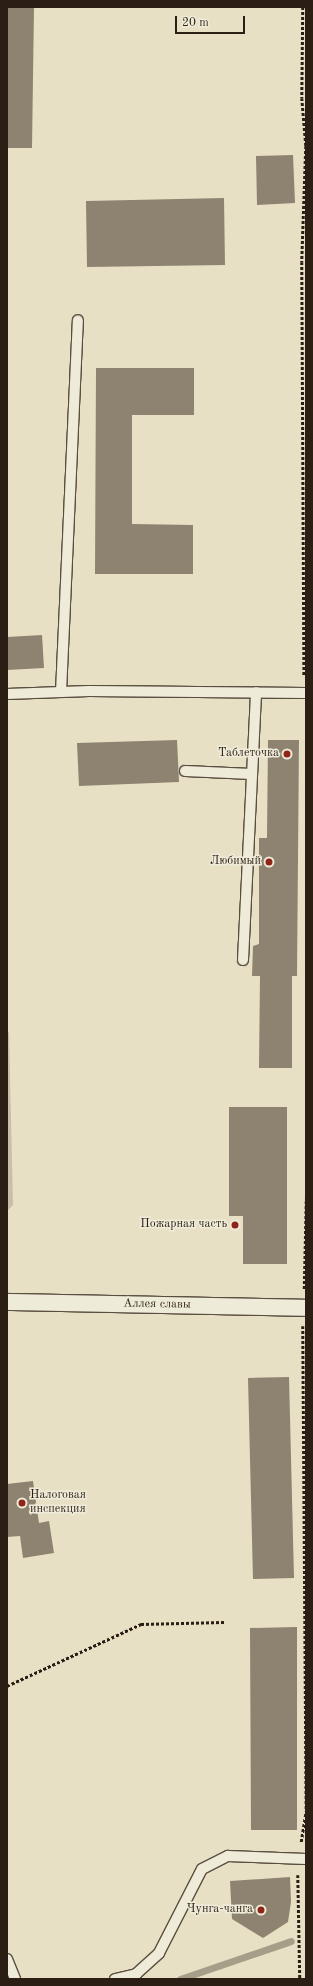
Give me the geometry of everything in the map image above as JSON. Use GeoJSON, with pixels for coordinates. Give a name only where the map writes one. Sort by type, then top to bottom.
{"type":"FeatureCollection","features":[{"type":"Feature","properties":{"kind":"street","name":"Аллея славы"},"geometry":{"type":"LineString","coordinates":[[7,1302],[305,1308]]}},
{"type":"Feature","properties":{"kind":"lane"},"geometry":{"type":"LineString","coordinates":[[61,692],[78,320]]}},
{"type":"Feature","properties":{"kind":"lane"},"geometry":{"type":"LineString","coordinates":[[7,694],[61,692],[305,693]]}},
{"type":"Feature","properties":{"kind":"lane"},"geometry":{"type":"LineString","coordinates":[[242,960],[256,692]]}},
{"type":"Feature","properties":{"kind":"lane"},"geometry":{"type":"LineString","coordinates":[[185,771],[252,774]]}},
{"type":"Feature","properties":{"kind":"lane"},"geometry":{"type":"LineString","coordinates":[[115,1979],[136,1974],[159,1953],[202,1869],[228,1856],[302,1859]]}},
{"type":"Feature","properties":{"kind":"lane"},"geometry":{"type":"LineString","coordinates":[[7,1959],[15,1979]]}},
{"type":"Feature","properties":{"kind":"path"},"geometry":{"type":"LineString","coordinates":[[303,7],[302,98],[306,146],[302,262],[305,693]]}},
{"type":"Feature","properties":{"kind":"path"},"geometry":{"type":"LineString","coordinates":[[300,1979],[302,1859],[306,1810],[306,1198]]}},
{"type":"Feature","properties":{"kind":"path"},"geometry":{"type":"LineString","coordinates":[[7,1686],[141,1624],[224,1622]]}},
{"type":"Feature","properties":{"kind":"shaded area"},"geometry":{"type":"Polygon","coordinates":[[[7,1030],[9,1033],[13,1205],[7,1211],[7,1030]]]}},
{"type":"Feature","properties":{"kind":"building"},"geometry":{"type":"Polygon","coordinates":[[[7,7],[34,7],[32,148],[7,148],[7,7]]]}},
{"type":"Feature","properties":{"kind":"building"},"geometry":{"type":"Polygon","coordinates":[[[293,155],[295,203],[257,205],[256,156],[293,155]]]}},
{"type":"Feature","properties":{"kind":"building"},"geometry":{"type":"Polygon","coordinates":[[[224,198],[225,265],[87,267],[86,201],[224,198]]]}},
{"type":"Feature","properties":{"kind":"building"},"geometry":{"type":"Polygon","coordinates":[[[96,368],[194,368],[194,415],[132,415],[132,524],[193,525],[193,574],[95,574],[96,368]]]}},
{"type":"Feature","properties":{"kind":"building"},"geometry":{"type":"Polygon","coordinates":[[[42,635],[44,668],[7,670],[7,637],[42,635]]]}},
{"type":"Feature","properties":{"kind":"building"},"geometry":{"type":"Polygon","coordinates":[[[177,740],[179,782],[79,786],[77,743],[177,740]]]}},
{"type":"Feature","properties":{"kind":"building"},"geometry":{"type":"Polygon","coordinates":[[[268,740],[299,740],[297,976],[292,976],[292,1068],[259,1068],[260,976],[252,976],[253,946],[259,944],[259,838],[267,838],[268,740]]]}},
{"type":"Feature","properties":{"kind":"building"},"geometry":{"type":"Polygon","coordinates":[[[229,1107],[287,1107],[287,1264],[243,1264],[243,1216],[229,1216],[229,1107]]]}},
{"type":"Feature","properties":{"kind":"building"},"geometry":{"type":"Polygon","coordinates":[[[289,1377],[294,1578],[253,1579],[248,1378],[289,1377]]]}},
{"type":"Feature","properties":{"kind":"building","name":"Налоговая инспекция"},"geometry":{"type":"Polygon","coordinates":[[[33,1481],[39,1523],[49,1521],[54,1553],[23,1558],[20,1536],[7,1537],[7,1484],[33,1481]]]}},
{"type":"Feature","properties":{"kind":"building"},"geometry":{"type":"Polygon","coordinates":[[[297,1627],[297,1830],[251,1830],[250,1628],[297,1627]]]}},
{"type":"Feature","properties":{"kind":"building","name":"Чунга-чанга"},"geometry":{"type":"Polygon","coordinates":[[[290,1877],[291,1902],[288,1922],[263,1938],[232,1919],[230,1881],[290,1877]]]}},
{"type":"Feature","properties":{"kind":"waterway"},"geometry":{"type":"LineString","coordinates":[[180,1979],[291,1941]]}},
{"type":"Feature","properties":{"kind":"place","name":"Таблеточка"},"geometry":{"type":"Point","coordinates":[287,754]}},
{"type":"Feature","properties":{"kind":"place","name":"Любимый"},"geometry":{"type":"Point","coordinates":[269,862]}},
{"type":"Feature","properties":{"kind":"place","name":"Пожарная часть"},"geometry":{"type":"Point","coordinates":[235,1225]}},
{"type":"Feature","properties":{"kind":"place","name":"Налоговая инспекция"},"geometry":{"type":"Point","coordinates":[22,1503]}},
{"type":"Feature","properties":{"kind":"place","name":"Чунга-чанга"},"geometry":{"type":"Point","coordinates":[261,1910]}}]}
